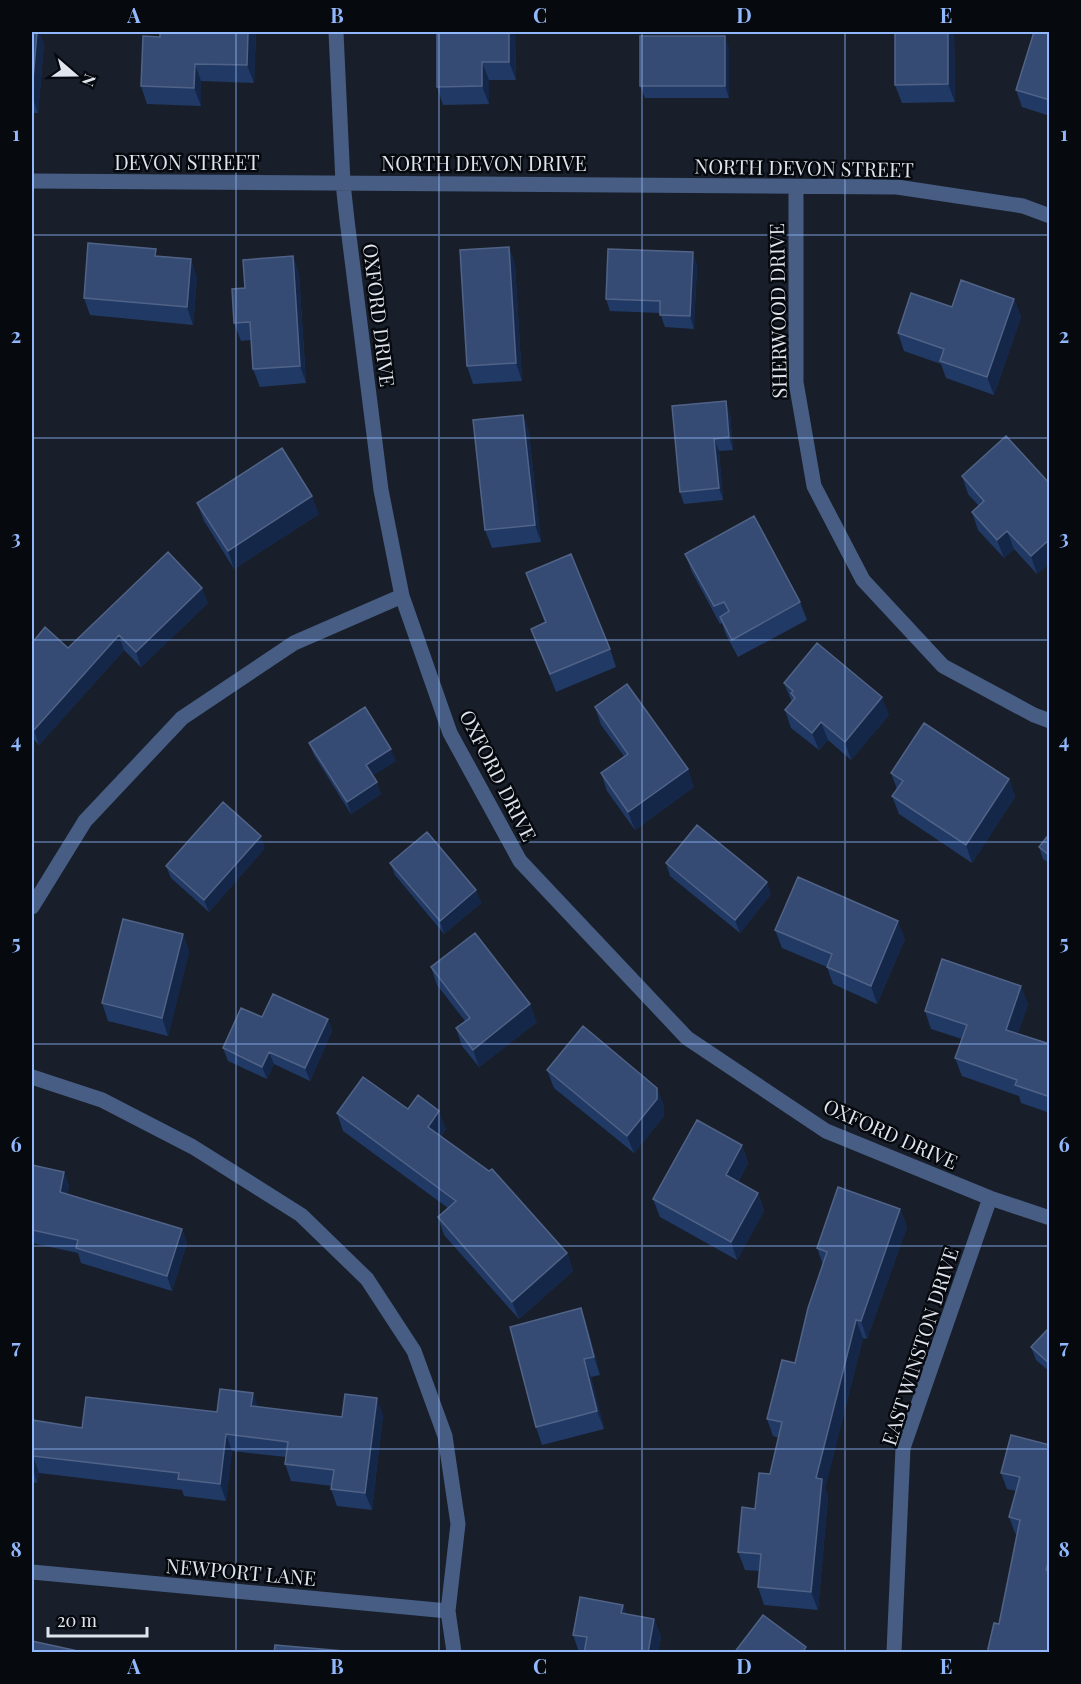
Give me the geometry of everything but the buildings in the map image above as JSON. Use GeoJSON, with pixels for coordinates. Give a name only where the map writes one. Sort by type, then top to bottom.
{"type":"FeatureCollection","features":[{"type":"Feature","properties":{"kind":"street","name":"OXFORD DRIVE"},"geometry":{"type":"LineString","coordinates":[[336,32],[343,183],[381,490],[402,596],[450,734],[520,861],[687,1038],[825,1131],[990,1198],[1050,1218]]}},
{"type":"Feature","properties":{"kind":"street","name":"DEVON STREET"},"geometry":{"type":"LineString","coordinates":[[32,181],[343,183]]}},
{"type":"Feature","properties":{"kind":"street","name":"NORTH DEVON DRIVE"},"geometry":{"type":"LineString","coordinates":[[343,183],[626,184]]}},
{"type":"Feature","properties":{"kind":"street","name":"NORTH DEVON STREET"},"geometry":{"type":"LineString","coordinates":[[626,184],[897,187],[1023,206],[1050,216]]}},
{"type":"Feature","properties":{"kind":"street","name":"SHERWOOD DRIVE"},"geometry":{"type":"LineString","coordinates":[[796,187],[795,382],[814,486],[863,580],[943,666],[1034,715],[1050,721]]}},
{"type":"Feature","properties":{"kind":"street"},"geometry":{"type":"LineString","coordinates":[[32,907],[85,821],[182,718],[294,643],[402,596]]}},
{"type":"Feature","properties":{"kind":"street"},"geometry":{"type":"LineString","coordinates":[[32,1077],[102,1100],[193,1147],[301,1215],[367,1279],[414,1351],[445,1436],[458,1524],[448,1611],[454,1653]]}},
{"type":"Feature","properties":{"kind":"street","name":"EAST WINSTON DRIVE"},"geometry":{"type":"LineString","coordinates":[[894,1653],[903,1448],[990,1198]]}},
{"type":"Feature","properties":{"kind":"street","name":"NEWPORT LANE"},"geometry":{"type":"LineString","coordinates":[[32,1572],[448,1611]]}}]}
